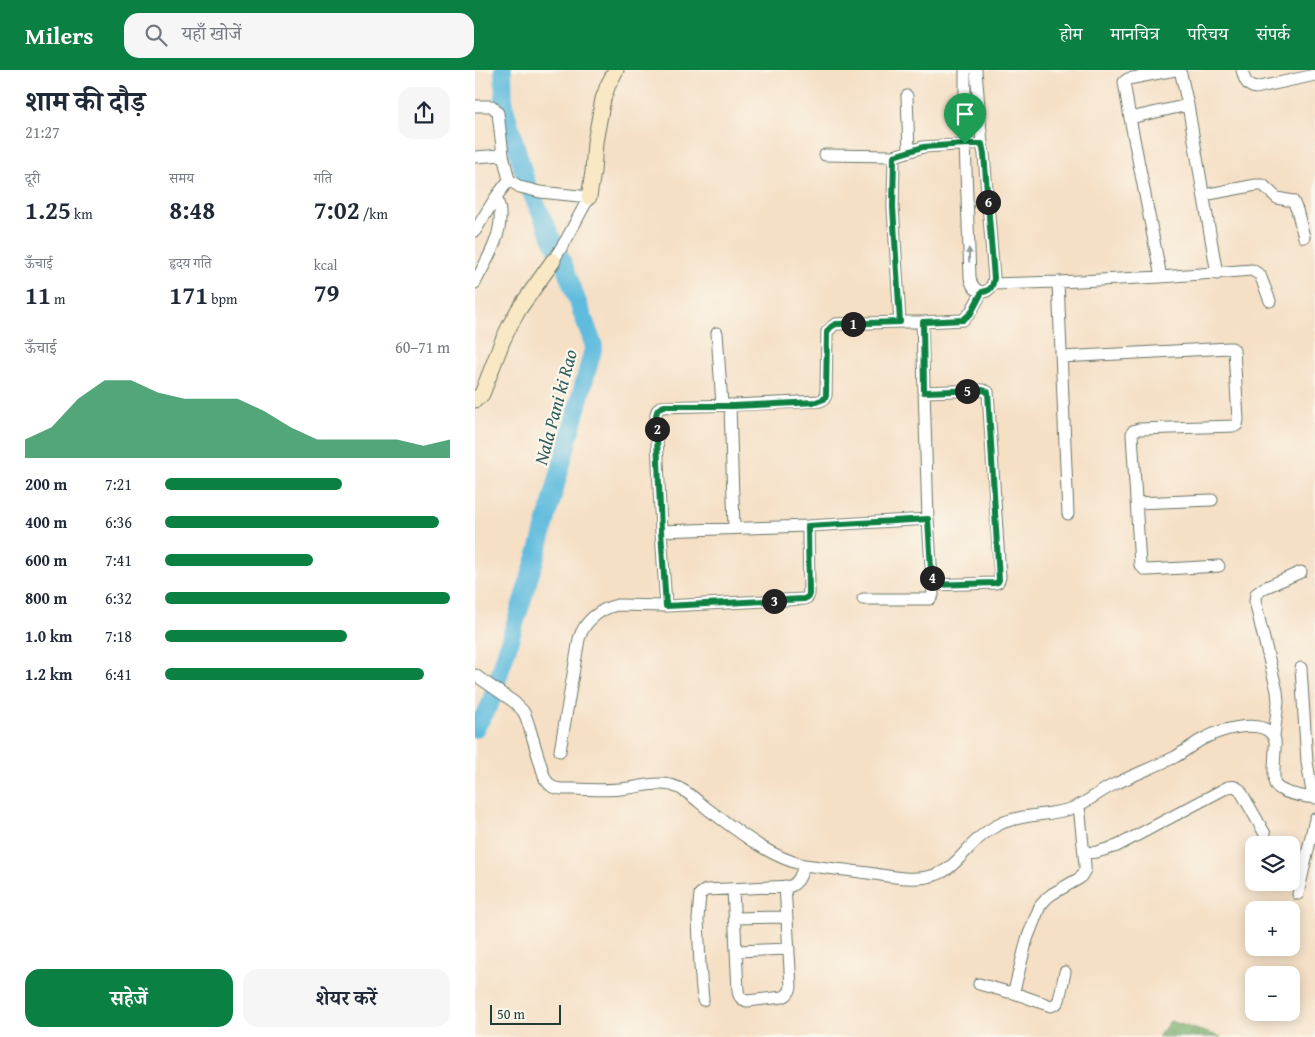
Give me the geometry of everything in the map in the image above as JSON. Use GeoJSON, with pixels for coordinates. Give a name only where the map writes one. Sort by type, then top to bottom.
{"type":"FeatureCollection","features":[{"type":"Feature","properties":{"kind":"street"},"geometry":{"type":"LineString","coordinates":[[475,400],[482,394],[510,325],[566,240],[589,197],[595,142],[603,100],[616,70]]}},
{"type":"Feature","properties":{"kind":"street"},"geometry":{"type":"LineString","coordinates":[[965,70],[969,277],[973,288],[982,292],[989,290],[994,278],[976,70]]}},
{"type":"Feature","properties":{"kind":"street"},"geometry":{"type":"LineString","coordinates":[[1161,277],[1124,82],[1128,79],[1159,71],[1175,70],[1181,74],[1189,105],[1217,274]]}},
{"type":"Feature","properties":{"kind":"street"},"geometry":{"type":"LineString","coordinates":[[1242,70],[1248,85],[1255,88],[1315,75]]}},
{"type":"Feature","properties":{"kind":"street"},"geometry":{"type":"LineString","coordinates":[[907,96],[909,151]]}},
{"type":"Feature","properties":{"kind":"street"},"geometry":{"type":"LineString","coordinates":[[475,106],[486,105],[492,106],[495,109],[499,121],[503,155],[509,180],[519,187],[540,192],[589,197]]}},
{"type":"Feature","properties":{"kind":"street"},"geometry":{"type":"LineString","coordinates":[[1130,118],[1189,105]]}},
{"type":"Feature","properties":{"kind":"street"},"geometry":{"type":"LineString","coordinates":[[825,156],[894,156],[923,147],[982,144]]}},
{"type":"Feature","properties":{"kind":"street"},"geometry":{"type":"LineString","coordinates":[[475,157],[503,155]]}},
{"type":"Feature","properties":{"kind":"street"},"geometry":{"type":"LineString","coordinates":[[894,156],[893,207],[900,322]]}},
{"type":"Feature","properties":{"kind":"street"},"geometry":{"type":"LineString","coordinates":[[475,231],[509,180]]}},
{"type":"Feature","properties":{"kind":"street"},"geometry":{"type":"LineString","coordinates":[[1204,194],[1263,185],[1277,198],[1293,201],[1304,237]]}},
{"type":"Feature","properties":{"kind":"street"},"geometry":{"type":"LineString","coordinates":[[475,283],[494,245],[499,226],[500,210],[496,197]]}},
{"type":"Feature","properties":{"kind":"street"},"geometry":{"type":"LineString","coordinates":[[993,284],[1217,274],[1246,270],[1260,275],[1270,301]]}},
{"type":"Feature","properties":{"kind":"street"},"geometry":{"type":"LineString","coordinates":[[1058,282],[1068,514]]}},
{"type":"Feature","properties":{"kind":"street"},"geometry":{"type":"LineString","coordinates":[[666,606],[656,415],[660,407],[820,401],[826,396],[827,332],[833,326],[836,324],[963,320],[971,313],[982,292]]}},
{"type":"Feature","properties":{"kind":"street"},"geometry":{"type":"LineString","coordinates":[[863,599],[928,599],[932,598],[933,595],[928,519],[923,322]]}},
{"type":"Feature","properties":{"kind":"street"},"geometry":{"type":"LineString","coordinates":[[717,332],[726,405],[734,528]]}},
{"type":"Feature","properties":{"kind":"street"},"geometry":{"type":"LineString","coordinates":[[1062,357],[1229,348],[1234,350],[1239,420],[1237,425],[1139,429],[1133,431],[1132,434],[1141,565],[1145,570],[1219,566]]}},
{"type":"Feature","properties":{"kind":"street"},"geometry":{"type":"LineString","coordinates":[[924,392],[983,390],[988,392],[1000,578],[995,583],[932,585]]}},
{"type":"Feature","properties":{"kind":"street"},"geometry":{"type":"LineString","coordinates":[[1137,503],[1212,500]]}},
{"type":"Feature","properties":{"kind":"street"},"geometry":{"type":"LineString","coordinates":[[661,531],[808,526],[928,519]]}},
{"type":"Feature","properties":{"kind":"street"},"geometry":{"type":"LineString","coordinates":[[560,751],[579,639],[582,631],[595,615],[609,607],[617,606],[666,606],[804,599],[809,594],[808,526]]}},
{"type":"Feature","properties":{"kind":"street"},"geometry":{"type":"LineString","coordinates":[[1301,572],[1263,588],[1256,594],[1255,600],[1277,691],[1278,702],[1274,736],[1276,746],[1275,780],[1277,787],[1281,790],[1314,798],[1307,762],[1301,668]]}},
{"type":"Feature","properties":{"kind":"street"},"geometry":{"type":"LineString","coordinates":[[478,677],[519,707],[527,717],[545,779],[553,787],[597,791],[664,784],[673,786],[683,790],[776,856],[793,863],[804,866],[917,878],[937,875],[948,869],[977,839],[1002,822],[1064,811],[1079,805],[1103,790],[1176,756],[1202,739],[1216,733],[1234,728],[1253,726],[1266,730],[1274,736]]}},
{"type":"Feature","properties":{"kind":"street"},"geometry":{"type":"LineString","coordinates":[[1084,852],[1097,852],[1117,846],[1233,786],[1240,790],[1265,834]]}},
{"type":"Feature","properties":{"kind":"street"},"geometry":{"type":"LineString","coordinates":[[1011,992],[1016,987],[1027,939],[1040,906],[1047,898],[1080,878],[1085,870],[1079,805]]}},
{"type":"Feature","properties":{"kind":"street"},"geometry":{"type":"LineString","coordinates":[[1298,894],[1315,819]]}},
{"type":"Feature","properties":{"kind":"street"},"geometry":{"type":"LineString","coordinates":[[703,1000],[697,919],[698,898],[700,894],[706,890],[791,886],[797,882],[804,866]]}},
{"type":"Feature","properties":{"kind":"street"},"geometry":{"type":"LineString","coordinates":[[733,889],[738,991],[742,999],[747,1000],[783,997],[790,992],[785,886]]}},
{"type":"Feature","properties":{"kind":"street"},"geometry":{"type":"LineString","coordinates":[[734,918],[787,917]]}},
{"type":"Feature","properties":{"kind":"street"},"geometry":{"type":"LineString","coordinates":[[736,951],[789,949]]}},
{"type":"Feature","properties":{"kind":"street"},"geometry":{"type":"LineString","coordinates":[[979,984],[1011,992],[1051,1006],[1059,1000],[1065,972]]}},
{"type":"Feature","properties":{"kind":"green space"},"geometry":{"type":"Polygon","coordinates":[[[1170,1021],[1221,1037],[1158,1037],[1170,1021]]]}},
{"type":"Feature","properties":{"kind":"waterway","name":"Nala Pani ki Rao"},"geometry":{"type":"LineString","coordinates":[[475,729],[489,707],[539,547],[594,346],[563,262],[527,184],[504,105],[503,70]]}},
{"type":"Feature","properties":{"kind":"route"},"geometry":{"type":"LineString","coordinates":[[965,144],[982,144],[994,278],[992,288],[982,292],[971,313],[963,320],[923,322],[924,392],[983,390],[988,392],[1000,578],[998,582],[932,585],[928,519],[808,526],[808,597],[801,600],[666,606],[661,531],[657,410],[664,406],[733,406],[816,402],[824,399],[826,396],[827,332],[829,329],[836,324],[900,322],[893,207],[894,156],[923,147],[965,144]]}}]}
